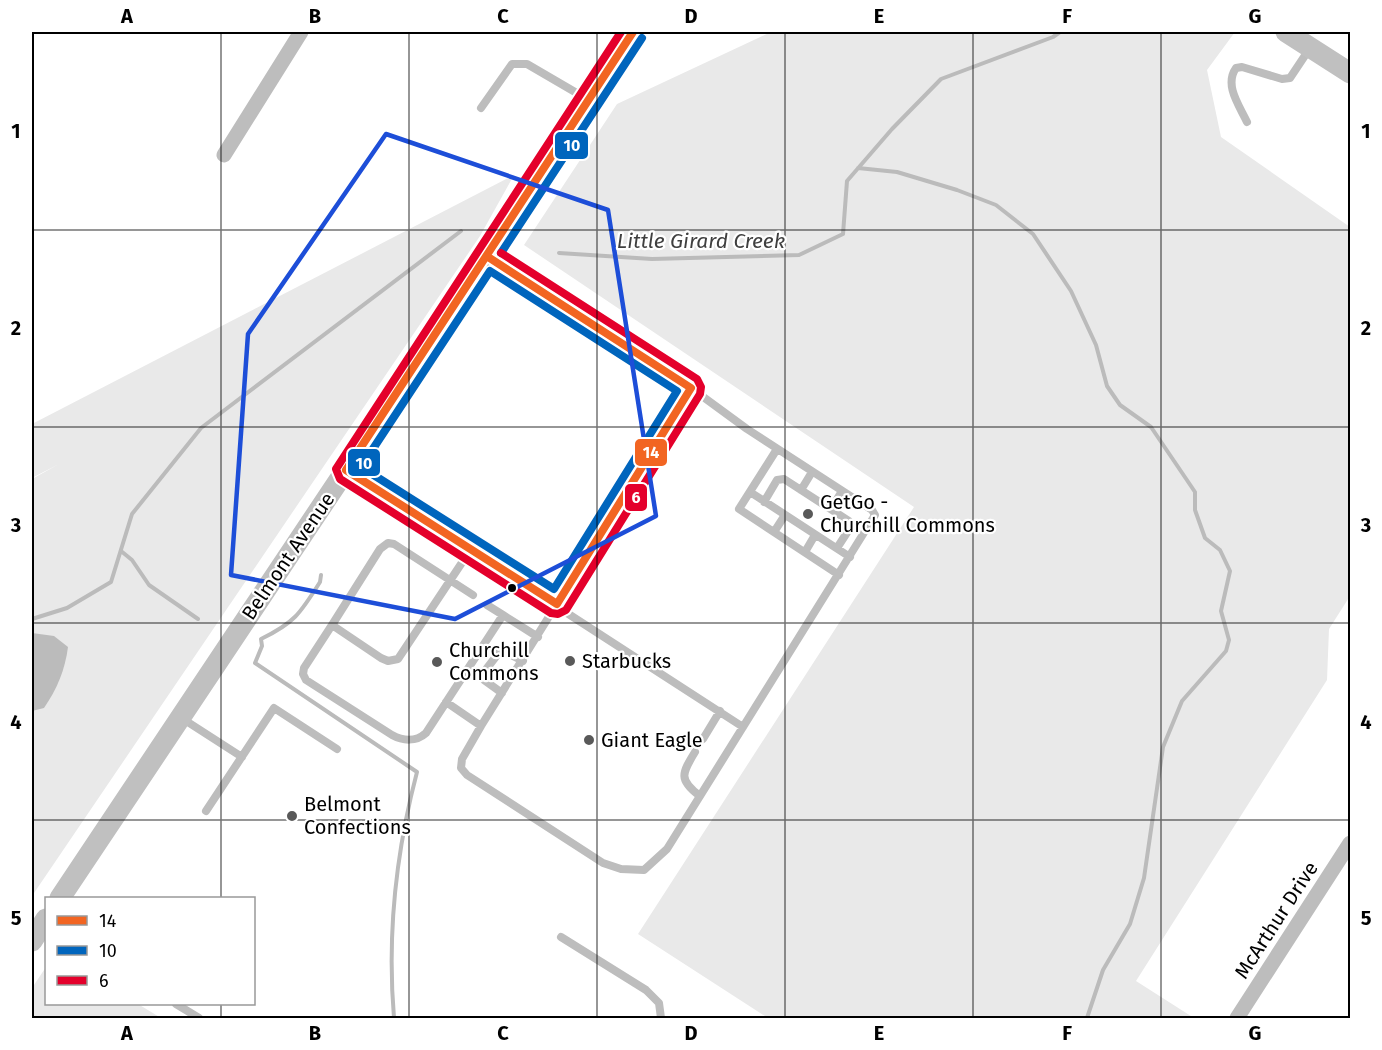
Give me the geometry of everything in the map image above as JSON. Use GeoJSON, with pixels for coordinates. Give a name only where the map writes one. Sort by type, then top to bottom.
{"type":"FeatureCollection","features":[{"type":"Feature","properties":{"kind":"main road","name":"Belmont Avenue"},"geometry":{"type":"LineString","coordinates":[[61,897],[488,257],[511,217],[633,32]]}},
{"type":"Feature","properties":{"kind":"main road"},"geometry":{"type":"LineString","coordinates":[[1286,32],[1350,73]]}},
{"type":"Feature","properties":{"kind":"main road"},"geometry":{"type":"LineString","coordinates":[[32,941],[45,921]]}},
{"type":"Feature","properties":{"kind":"street"},"geometry":{"type":"LineString","coordinates":[[224,155],[301,32]]}},
{"type":"Feature","properties":{"kind":"street","name":"McArthur Drive"},"geometry":{"type":"LineString","coordinates":[[1237,1018],[1350,843]]}},
{"type":"Feature","properties":{"kind":"lane"},"geometry":{"type":"LineString","coordinates":[[1247,122],[1230,84],[1230,77],[1236,68],[1242,67],[1282,79],[1290,78],[1311,47]]}},
{"type":"Feature","properties":{"kind":"lane"},"geometry":{"type":"LineString","coordinates":[[482,108],[513,64],[517,63],[527,64],[588,100]]}},
{"type":"Feature","properties":{"kind":"lane"},"geometry":{"type":"LineString","coordinates":[[488,257],[691,388],[777,449],[872,510],[875,515],[667,849],[644,870],[621,869],[603,863],[467,775],[461,768],[462,759],[691,388]]}},
{"type":"Feature","properties":{"kind":"lane"},"geometry":{"type":"LineString","coordinates":[[777,449],[739,509],[839,575]]}},
{"type":"Feature","properties":{"kind":"lane"},"geometry":{"type":"LineString","coordinates":[[346,470],[557,604],[743,727]]}},
{"type":"Feature","properties":{"kind":"lane"},"geometry":{"type":"LineString","coordinates":[[801,490],[813,472]]}},
{"type":"Feature","properties":{"kind":"lane"},"geometry":{"type":"LineString","coordinates":[[764,502],[780,479],[801,490],[852,524],[837,548]]}},
{"type":"Feature","properties":{"kind":"lane"},"geometry":{"type":"LineString","coordinates":[[831,509],[842,491]]}},
{"type":"Feature","properties":{"kind":"lane"},"geometry":{"type":"LineString","coordinates":[[750,492],[850,557]]}},
{"type":"Feature","properties":{"kind":"lane"},"geometry":{"type":"LineString","coordinates":[[774,532],[785,515]]}},
{"type":"Feature","properties":{"kind":"lane"},"geometry":{"type":"LineString","coordinates":[[805,552],[816,535]]}},
{"type":"Feature","properties":{"kind":"lane"},"geometry":{"type":"LineString","coordinates":[[472,595],[394,544],[388,543],[380,549],[304,668],[303,674],[306,680],[392,735],[406,740],[422,736],[503,615]]}},
{"type":"Feature","properties":{"kind":"lane"},"geometry":{"type":"LineString","coordinates":[[332,625],[381,658],[393,661],[402,655],[471,549]]}},
{"type":"Feature","properties":{"kind":"lane"},"geometry":{"type":"LineString","coordinates":[[488,605],[538,637]]}},
{"type":"Feature","properties":{"kind":"lane"},"geometry":{"type":"LineString","coordinates":[[502,693],[484,680],[484,672],[501,650],[523,661]]}},
{"type":"Feature","properties":{"kind":"lane"},"geometry":{"type":"LineString","coordinates":[[446,702],[481,726]]}},
{"type":"Feature","properties":{"kind":"lane"},"geometry":{"type":"LineString","coordinates":[[206,811],[274,708],[337,749]]}},
{"type":"Feature","properties":{"kind":"lane"},"geometry":{"type":"LineString","coordinates":[[702,740],[720,711]]}},
{"type":"Feature","properties":{"kind":"lane"},"geometry":{"type":"LineString","coordinates":[[180,717],[242,757]]}},
{"type":"Feature","properties":{"kind":"lane"},"geometry":{"type":"LineString","coordinates":[[695,752],[685,768],[684,778],[690,788],[700,795]]}},
{"type":"Feature","properties":{"kind":"lane"},"geometry":{"type":"LineString","coordinates":[[561,937],[646,990],[659,1003],[661,1018]]}},
{"type":"Feature","properties":{"kind":"lane"},"geometry":{"type":"LineString","coordinates":[[178,1005],[199,1018]]}},
{"type":"Feature","properties":{"kind":"highlighted area"},"geometry":{"type":"Polygon","coordinates":[[[386,134],[608,210],[656,516],[455,619],[231,575],[248,334],[386,134]]]}},
{"type":"Feature","properties":{"kind":"shaded area"},"geometry":{"type":"Polygon","coordinates":[[[771,32],[1235,32],[1207,70],[1221,137],[1350,227],[1350,596],[1329,629],[1327,680],[1136,981],[1194,1018],[768,1018],[638,934],[914,507],[524,245],[617,104],[771,32]]]}},
{"type":"Feature","properties":{"kind":"shaded area"},"geometry":{"type":"Polygon","coordinates":[[[514,175],[480,236],[32,896],[32,479],[59,464],[32,478],[32,424],[514,175]]]}},
{"type":"Feature","properties":{"kind":"shaded area"},"geometry":{"type":"Polygon","coordinates":[[[32,633],[54,636],[68,647],[63,671],[53,694],[44,708],[32,711],[32,633]]]}},
{"type":"Feature","properties":{"kind":"shaded area"},"geometry":{"type":"Polygon","coordinates":[[[45,968],[45,1005],[140,1005],[161,1018],[32,1018],[32,988],[45,968]]]}},
{"type":"Feature","properties":{"kind":"waterway","name":"Little Girard Creek"},"geometry":{"type":"LineString","coordinates":[[559,253],[652,259],[799,255],[843,234],[847,181],[892,129],[941,79],[1053,37],[1060,32]]}},
{"type":"Feature","properties":{"kind":"waterway"},"geometry":{"type":"LineString","coordinates":[[858,168],[897,172],[957,190],[996,205],[1033,234],[1071,291],[1096,345],[1107,386],[1120,405],[1151,427],[1195,492],[1195,510],[1205,538],[1220,550],[1230,571],[1221,611],[1229,640],[1226,651],[1182,701],[1163,747],[1144,878],[1130,924],[1103,970],[1087,1018]]}},
{"type":"Feature","properties":{"kind":"waterway","name":"Little Girard Creek"},"geometry":{"type":"LineString","coordinates":[[32,619],[67,608],[111,582],[132,514],[201,428],[461,231]]}},
{"type":"Feature","properties":{"kind":"waterway"},"geometry":{"type":"LineString","coordinates":[[121,551],[132,560],[149,585],[198,619]]}},
{"type":"Feature","properties":{"kind":"waterway"},"geometry":{"type":"LineString","coordinates":[[321,575],[320,582],[295,616],[281,628],[261,639],[262,646],[255,663],[417,772],[404,833],[395,894],[392,956],[394,1018]]}},
{"type":"Feature","properties":{"kind":"transit line","name":"6"},"geometry":{"type":"LineString","coordinates":[[501,253],[697,379],[701,387],[700,394],[566,610],[558,614],[551,613],[340,479],[336,469],[621,32]]}},
{"type":"Feature","properties":{"kind":"transit line","name":"14"},"geometry":{"type":"LineString","coordinates":[[488,257],[691,388],[557,604],[346,470],[633,32]]}},
{"type":"Feature","properties":{"kind":"transit line","name":"10"},"geometry":{"type":"LineString","coordinates":[[501,253],[642,38]]}},
{"type":"Feature","properties":{"kind":"transit line","name":"10"},"geometry":{"type":"LineString","coordinates":[[490,271],[677,391],[554,589],[361,467],[490,271]]}},
{"type":"Feature","properties":{"kind":"place","name":"GetGo - Churchill Commons"},"geometry":{"type":"Point","coordinates":[808,514]}},
{"type":"Feature","properties":{"kind":"place","name":"Starbucks"},"geometry":{"type":"Point","coordinates":[570,661]}},
{"type":"Feature","properties":{"kind":"place","name":"Churchill Commons"},"geometry":{"type":"Point","coordinates":[437,662]}},
{"type":"Feature","properties":{"kind":"place","name":"Giant Eagle"},"geometry":{"type":"Point","coordinates":[589,740]}},
{"type":"Feature","properties":{"kind":"place","name":"Belmont Confections"},"geometry":{"type":"Point","coordinates":[292,816]}}]}
